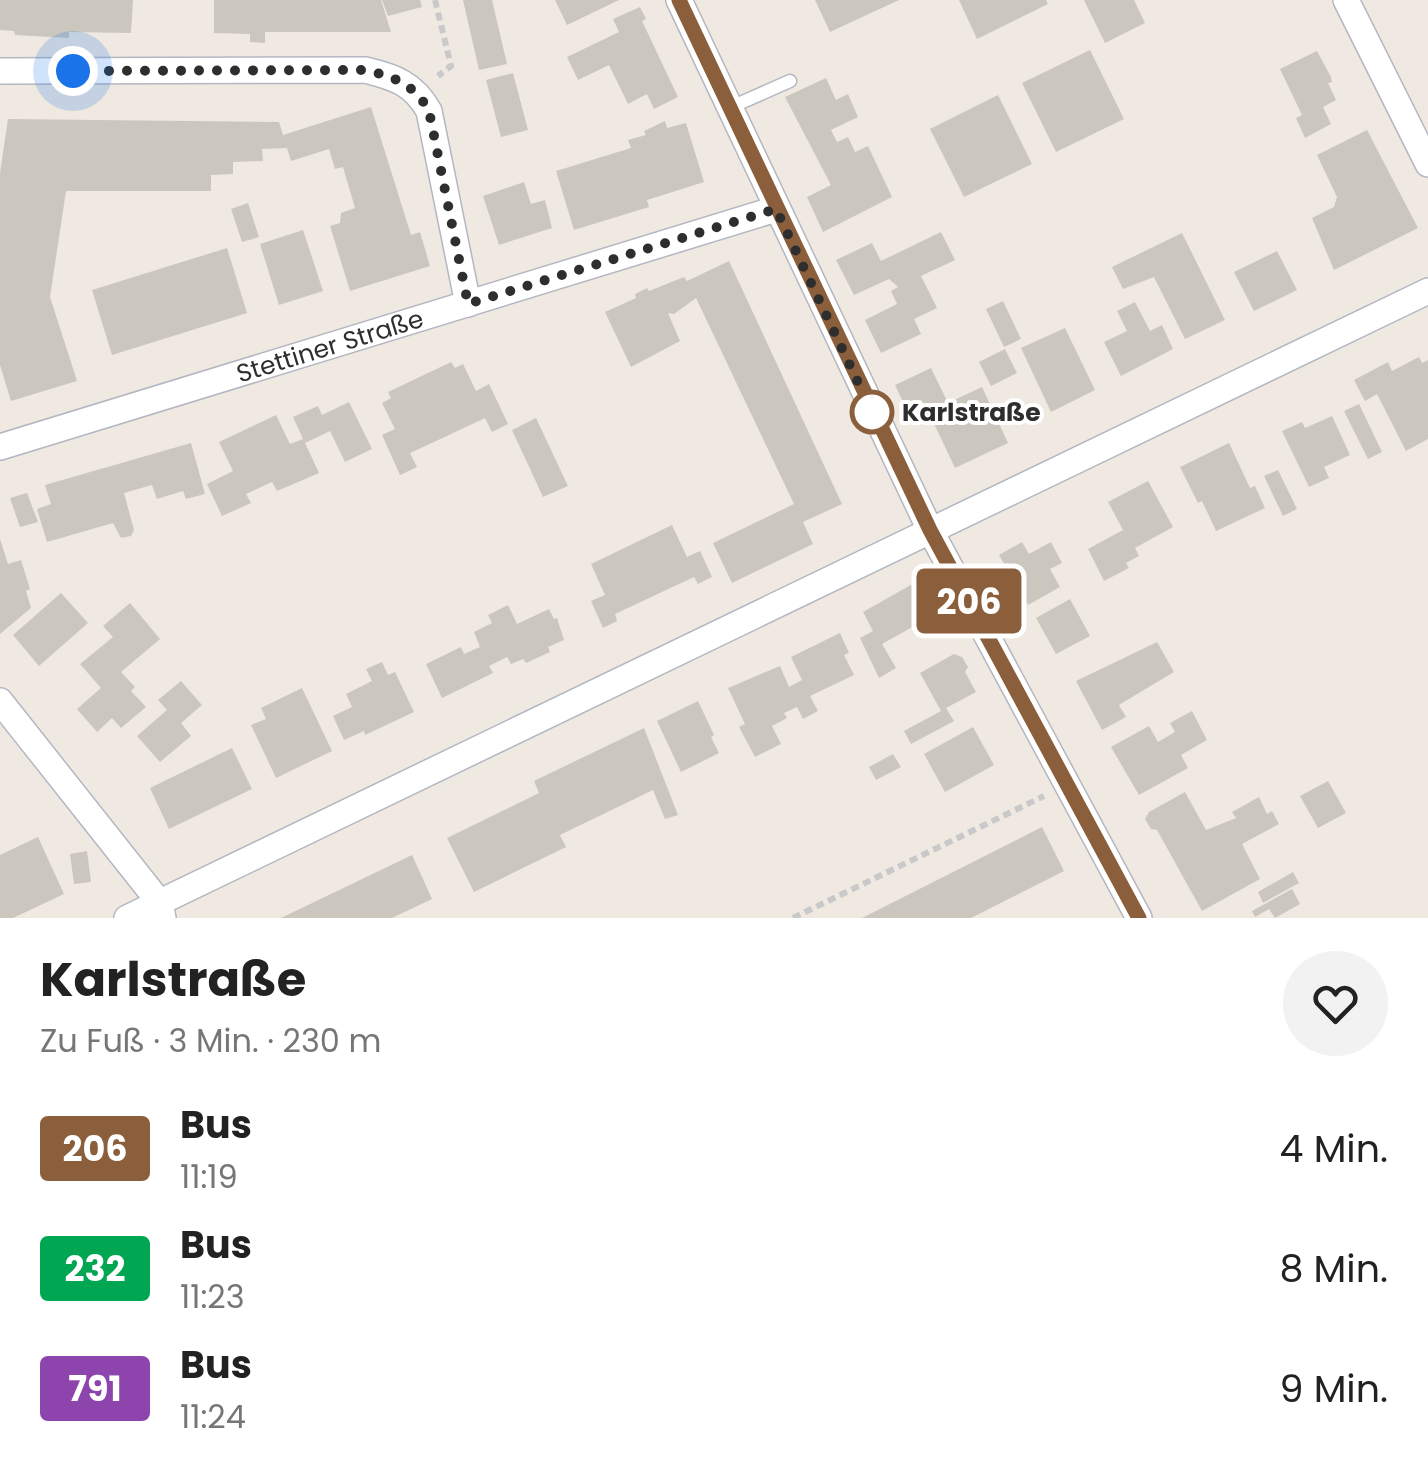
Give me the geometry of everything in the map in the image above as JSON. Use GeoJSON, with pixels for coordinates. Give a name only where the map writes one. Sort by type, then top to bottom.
{"type":"FeatureCollection","features":[{"type":"Feature","properties":{"kind":"street"},"geometry":{"type":"LineString","coordinates":[[679,0],[930,530],[1138,918]]}},
{"type":"Feature","properties":{"kind":"street"},"geometry":{"type":"LineString","coordinates":[[1346,0],[1428,164]]}},
{"type":"Feature","properties":{"kind":"street"},"geometry":{"type":"LineString","coordinates":[[0,71],[365,70],[393,76],[418,91],[429,111],[468,304]]}},
{"type":"Feature","properties":{"kind":"street","name":"Stettiner Straße"},"geometry":{"type":"LineString","coordinates":[[0,447],[776,209]]}},
{"type":"Feature","properties":{"kind":"street"},"geometry":{"type":"LineString","coordinates":[[127,918],[161,910],[930,530],[1428,291]]}},
{"type":"Feature","properties":{"kind":"street"},"geometry":{"type":"LineString","coordinates":[[0,701],[161,910]]}},
{"type":"Feature","properties":{"kind":"lane"},"geometry":{"type":"LineString","coordinates":[[729,108],[790,81]]}},
{"type":"Feature","properties":{"kind":"path"},"geometry":{"type":"LineString","coordinates":[[418,91],[451,66],[435,0]]}},
{"type":"Feature","properties":{"kind":"path"},"geometry":{"type":"LineString","coordinates":[[793,918],[1068,784]]}},
{"type":"Feature","properties":{"kind":"building"},"geometry":{"type":"Polygon","coordinates":[[[0,0],[133,0],[131,33],[69,32],[69,38],[15,35],[14,31],[0,30],[0,0]]]}},
{"type":"Feature","properties":{"kind":"building"},"geometry":{"type":"Polygon","coordinates":[[[214,0],[381,0],[391,32],[265,32],[265,43],[250,42],[250,34],[214,33],[214,0]]]}},
{"type":"Feature","properties":{"kind":"building"},"geometry":{"type":"Polygon","coordinates":[[[382,0],[420,0],[422,7],[388,16],[382,0]]]}},
{"type":"Feature","properties":{"kind":"building"},"geometry":{"type":"Polygon","coordinates":[[[463,0],[492,0],[507,64],[479,70],[463,0]]]}},
{"type":"Feature","properties":{"kind":"building"},"geometry":{"type":"Polygon","coordinates":[[[555,0],[619,0],[567,25],[555,0]]]}},
{"type":"Feature","properties":{"kind":"building"},"geometry":{"type":"Polygon","coordinates":[[[815,0],[899,0],[830,32],[815,0]]]}},
{"type":"Feature","properties":{"kind":"building"},"geometry":{"type":"Polygon","coordinates":[[[959,0],[1046,0],[1048,4],[977,39],[959,0]]]}},
{"type":"Feature","properties":{"kind":"building"},"geometry":{"type":"Polygon","coordinates":[[[1084,0],[1134,0],[1145,23],[1105,43],[1084,0]]]}},
{"type":"Feature","properties":{"kind":"building"},"geometry":{"type":"Polygon","coordinates":[[[640,7],[646,19],[642,21],[678,97],[654,109],[647,94],[628,104],[609,65],[578,80],[567,57],[619,32],[613,19],[640,7]]]}},
{"type":"Feature","properties":{"kind":"building"},"geometry":{"type":"Polygon","coordinates":[[[1090,50],[1124,119],[1056,152],[1022,83],[1090,50]]]}},
{"type":"Feature","properties":{"kind":"building"},"geometry":{"type":"Polygon","coordinates":[[[1317,51],[1331,77],[1332,82],[1328,83],[1336,100],[1323,107],[1331,124],[1305,138],[1296,118],[1302,115],[1280,69],[1317,51]]]}},
{"type":"Feature","properties":{"kind":"building"},"geometry":{"type":"Polygon","coordinates":[[[513,73],[528,130],[501,137],[486,80],[513,73]]]}},
{"type":"Feature","properties":{"kind":"building"},"geometry":{"type":"Polygon","coordinates":[[[826,78],[836,100],[848,94],[858,117],[831,130],[837,142],[848,137],[855,152],[868,146],[892,197],[823,232],[807,197],[831,185],[785,97],[826,78]]]}},
{"type":"Feature","properties":{"kind":"building"},"geometry":{"type":"Polygon","coordinates":[[[998,95],[1032,164],[964,197],[930,129],[998,95]]]}},
{"type":"Feature","properties":{"kind":"building"},"geometry":{"type":"Polygon","coordinates":[[[371,107],[411,235],[420,232],[430,266],[350,291],[330,226],[340,223],[341,213],[355,208],[343,167],[335,169],[329,149],[291,161],[287,148],[262,149],[263,161],[233,162],[233,174],[211,175],[211,191],[66,191],[50,297],[77,381],[11,401],[0,365],[0,173],[8,119],[279,122],[283,135],[371,107]]]}},
{"type":"Feature","properties":{"kind":"building"},"geometry":{"type":"Polygon","coordinates":[[[665,121],[667,128],[686,123],[704,182],[647,200],[649,207],[574,230],[556,171],[631,148],[628,140],[646,135],[644,131],[665,121]]]}},
{"type":"Feature","properties":{"kind":"building"},"geometry":{"type":"Polygon","coordinates":[[[1367,130],[1418,228],[1334,270],[1312,218],[1334,207],[1337,197],[1317,155],[1367,130]]]}},
{"type":"Feature","properties":{"kind":"building"},"geometry":{"type":"Polygon","coordinates":[[[524,182],[531,204],[545,200],[552,228],[499,245],[483,196],[524,182]]]}},
{"type":"Feature","properties":{"kind":"building"},"geometry":{"type":"Polygon","coordinates":[[[248,203],[259,237],[242,242],[231,209],[248,203]]]}},
{"type":"Feature","properties":{"kind":"building"},"geometry":{"type":"Polygon","coordinates":[[[303,230],[323,291],[279,305],[260,244],[303,230]]]}},
{"type":"Feature","properties":{"kind":"building"},"geometry":{"type":"Polygon","coordinates":[[[941,232],[955,260],[921,276],[937,308],[914,319],[921,334],[881,353],[865,320],[897,304],[891,291],[898,287],[889,279],[854,295],[836,260],[872,243],[881,261],[941,232]]]}},
{"type":"Feature","properties":{"kind":"building"},"geometry":{"type":"Polygon","coordinates":[[[1182,233],[1225,320],[1185,339],[1154,277],[1123,289],[1112,267],[1182,233]]]}},
{"type":"Feature","properties":{"kind":"building"},"geometry":{"type":"Polygon","coordinates":[[[227,248],[247,313],[112,355],[92,290],[227,248]]]}},
{"type":"Feature","properties":{"kind":"building"},"geometry":{"type":"Polygon","coordinates":[[[1277,251],[1297,290],[1254,311],[1234,272],[1277,251]]]}},
{"type":"Feature","properties":{"kind":"building"},"geometry":{"type":"Polygon","coordinates":[[[729,261],[842,504],[803,522],[813,544],[732,583],[713,543],[794,504],[696,298],[674,314],[668,313],[680,341],[631,367],[605,312],[636,298],[635,294],[647,288],[649,291],[684,277],[687,281],[729,261]]]}},
{"type":"Feature","properties":{"kind":"building"},"geometry":{"type":"Polygon","coordinates":[[[1003,301],[1021,339],[1004,347],[986,309],[1003,301]]]}},
{"type":"Feature","properties":{"kind":"building"},"geometry":{"type":"Polygon","coordinates":[[[1135,302],[1150,331],[1162,325],[1173,349],[1121,376],[1104,342],[1127,331],[1117,311],[1135,302]]]}},
{"type":"Feature","properties":{"kind":"building"},"geometry":{"type":"Polygon","coordinates":[[[1065,328],[1095,390],[1051,412],[1021,348],[1065,328]]]}},
{"type":"Feature","properties":{"kind":"building"},"geometry":{"type":"Polygon","coordinates":[[[1005,349],[1017,373],[991,386],[979,362],[1005,349]]]}},
{"type":"Feature","properties":{"kind":"building"},"geometry":{"type":"Polygon","coordinates":[[[1419,357],[1422,363],[1428,360],[1428,439],[1406,451],[1377,394],[1365,401],[1354,380],[1388,362],[1392,371],[1419,357]]]}},
{"type":"Feature","properties":{"kind":"building"},"geometry":{"type":"Polygon","coordinates":[[[451,362],[455,368],[463,364],[476,391],[489,384],[508,424],[492,432],[485,418],[410,453],[417,467],[400,475],[382,435],[395,429],[382,403],[391,398],[388,392],[451,362]]]}},
{"type":"Feature","properties":{"kind":"building"},"geometry":{"type":"Polygon","coordinates":[[[931,368],[948,403],[982,387],[1008,443],[955,468],[929,413],[912,421],[895,385],[931,368]]]}},
{"type":"Feature","properties":{"kind":"building"},"geometry":{"type":"Polygon","coordinates":[[[349,402],[372,449],[345,462],[330,431],[305,443],[319,473],[277,491],[272,482],[246,494],[251,503],[222,516],[207,484],[233,471],[219,442],[276,415],[290,444],[303,439],[293,417],[318,406],[322,415],[349,402]]]}},
{"type":"Feature","properties":{"kind":"building"},"geometry":{"type":"Polygon","coordinates":[[[1359,404],[1382,452],[1368,459],[1344,411],[1359,404]]]}},
{"type":"Feature","properties":{"kind":"building"},"geometry":{"type":"Polygon","coordinates":[[[1332,416],[1350,455],[1324,467],[1329,478],[1309,487],[1282,431],[1302,422],[1305,428],[1332,416]]]}},
{"type":"Feature","properties":{"kind":"building"},"geometry":{"type":"Polygon","coordinates":[[[536,418],[568,486],[543,497],[512,430],[536,418]]]}},
{"type":"Feature","properties":{"kind":"building"},"geometry":{"type":"Polygon","coordinates":[[[191,443],[205,494],[186,499],[183,491],[157,499],[152,485],[124,493],[134,530],[131,536],[121,538],[113,523],[47,542],[37,509],[51,504],[45,485],[191,443]]]}},
{"type":"Feature","properties":{"kind":"building"},"geometry":{"type":"Polygon","coordinates":[[[1229,443],[1250,488],[1255,486],[1265,508],[1216,531],[1180,467],[1229,443]]]}},
{"type":"Feature","properties":{"kind":"building"},"geometry":{"type":"Polygon","coordinates":[[[1278,470],[1297,509],[1283,516],[1264,476],[1278,470]]]}},
{"type":"Feature","properties":{"kind":"building"},"geometry":{"type":"Polygon","coordinates":[[[1148,481],[1173,527],[1135,548],[1139,556],[1126,563],[1129,568],[1104,581],[1088,549],[1123,530],[1108,502],[1148,481]]]}},
{"type":"Feature","properties":{"kind":"building"},"geometry":{"type":"Polygon","coordinates":[[[27,493],[38,522],[20,527],[10,498],[27,493]]]}},
{"type":"Feature","properties":{"kind":"building"},"geometry":{"type":"Polygon","coordinates":[[[672,525],[687,557],[700,551],[712,577],[698,584],[694,577],[615,614],[617,621],[603,628],[591,601],[605,595],[591,564],[672,525]]]}},
{"type":"Feature","properties":{"kind":"building"},"geometry":{"type":"Polygon","coordinates":[[[0,539],[8,564],[21,560],[31,608],[0,634],[0,539]]]}},
{"type":"Feature","properties":{"kind":"building"},"geometry":{"type":"Polygon","coordinates":[[[1022,542],[1029,554],[1051,542],[1062,563],[1050,569],[1060,587],[1028,605],[999,555],[1022,542]]]}},
{"type":"Feature","properties":{"kind":"building"},"geometry":{"type":"Polygon","coordinates":[[[916,582],[934,615],[882,644],[896,668],[879,678],[860,638],[873,631],[863,612],[916,582]]]}},
{"type":"Feature","properties":{"kind":"building"},"geometry":{"type":"Polygon","coordinates":[[[61,593],[88,623],[39,666],[13,635],[61,593]]]}},
{"type":"Feature","properties":{"kind":"building"},"geometry":{"type":"Polygon","coordinates":[[[1070,599],[1090,636],[1056,654],[1036,618],[1070,599]]]}},
{"type":"Feature","properties":{"kind":"building"},"geometry":{"type":"Polygon","coordinates":[[[130,603],[160,639],[121,672],[146,707],[121,728],[112,718],[97,732],[77,709],[101,688],[80,664],[113,637],[103,626],[130,603]]]}},
{"type":"Feature","properties":{"kind":"building"},"geometry":{"type":"Polygon","coordinates":[[[508,605],[517,624],[549,609],[557,618],[564,640],[548,647],[550,652],[526,663],[523,659],[511,664],[507,657],[489,666],[493,673],[442,698],[426,664],[461,647],[464,654],[480,647],[474,632],[492,623],[488,615],[508,605]]]}},
{"type":"Feature","properties":{"kind":"building"},"geometry":{"type":"Polygon","coordinates":[[[840,633],[849,653],[844,655],[854,675],[810,696],[818,711],[803,719],[797,707],[784,713],[787,718],[772,726],[781,744],[755,757],[739,727],[745,724],[728,688],[780,666],[789,687],[802,680],[791,657],[840,633]]]}},
{"type":"Feature","properties":{"kind":"building"},"geometry":{"type":"Polygon","coordinates":[[[1157,642],[1174,672],[1119,705],[1126,717],[1102,730],[1076,681],[1157,642]]]}},
{"type":"Feature","properties":{"kind":"building"},"geometry":{"type":"Polygon","coordinates":[[[954,654],[962,657],[968,667],[965,672],[976,692],[946,708],[954,721],[911,744],[904,731],[941,711],[920,673],[954,654]]]}},
{"type":"Feature","properties":{"kind":"building"},"geometry":{"type":"Polygon","coordinates":[[[382,662],[388,675],[395,672],[414,712],[365,735],[364,731],[344,740],[333,716],[352,707],[346,694],[372,681],[366,669],[382,662]]]}},
{"type":"Feature","properties":{"kind":"building"},"geometry":{"type":"Polygon","coordinates":[[[181,681],[202,705],[181,723],[191,736],[160,762],[137,736],[167,710],[158,700],[181,681]]]}},
{"type":"Feature","properties":{"kind":"building"},"geometry":{"type":"Polygon","coordinates":[[[302,688],[332,751],[276,778],[251,725],[266,719],[261,708],[302,688]]]}},
{"type":"Feature","properties":{"kind":"building"},"geometry":{"type":"Polygon","coordinates":[[[698,701],[719,753],[681,772],[657,721],[698,701]]]}},
{"type":"Feature","properties":{"kind":"building"},"geometry":{"type":"Polygon","coordinates":[[[1192,711],[1207,740],[1181,755],[1188,768],[1139,795],[1111,747],[1149,726],[1158,742],[1175,732],[1170,723],[1192,711]]]}},
{"type":"Feature","properties":{"kind":"building"},"geometry":{"type":"Polygon","coordinates":[[[973,727],[994,765],[945,792],[924,754],[973,727]]]}},
{"type":"Feature","properties":{"kind":"building"},"geometry":{"type":"Polygon","coordinates":[[[644,728],[678,815],[665,819],[653,790],[560,835],[566,847],[474,892],[447,838],[539,793],[534,781],[644,728]]]}},
{"type":"Feature","properties":{"kind":"building"},"geometry":{"type":"Polygon","coordinates":[[[232,748],[252,789],[169,829],[150,788],[232,748]]]}},
{"type":"Feature","properties":{"kind":"building"},"geometry":{"type":"Polygon","coordinates":[[[893,754],[901,767],[876,780],[869,767],[893,754]]]}},
{"type":"Feature","properties":{"kind":"building"},"geometry":{"type":"Polygon","coordinates":[[[1328,781],[1346,813],[1318,828],[1300,796],[1328,781]]]}},
{"type":"Feature","properties":{"kind":"building"},"geometry":{"type":"Polygon","coordinates":[[[1185,792],[1206,830],[1236,818],[1232,812],[1259,797],[1267,814],[1272,811],[1279,824],[1242,844],[1260,879],[1202,911],[1157,830],[1151,829],[1145,819],[1149,812],[1185,792]]]}},
{"type":"Feature","properties":{"kind":"building"},"geometry":{"type":"Polygon","coordinates":[[[1042,827],[1064,871],[971,918],[862,918],[1042,827]]]}},
{"type":"Feature","properties":{"kind":"building"},"geometry":{"type":"Polygon","coordinates":[[[38,837],[64,894],[13,918],[0,918],[0,855],[38,837]]]}},
{"type":"Feature","properties":{"kind":"building"},"geometry":{"type":"Polygon","coordinates":[[[87,851],[91,882],[74,884],[70,854],[87,851]]]}},
{"type":"Feature","properties":{"kind":"building"},"geometry":{"type":"Polygon","coordinates":[[[412,855],[432,899],[392,918],[281,918],[412,855]]]}},
{"type":"Feature","properties":{"kind":"building"},"geometry":{"type":"Polygon","coordinates":[[[1293,872],[1299,883],[1263,903],[1258,892],[1293,872]]]}},
{"type":"Feature","properties":{"kind":"building"},"geometry":{"type":"Polygon","coordinates":[[[1292,889],[1300,904],[1275,918],[1269,909],[1255,917],[1252,911],[1292,889]]]}},
{"type":"Feature","properties":{"kind":"bus line","name":"206"},"geometry":{"type":"LineString","coordinates":[[679,0],[930,530],[1139,918]]}},
{"type":"Feature","properties":{"kind":"place","name":"Karlstraße"},"geometry":{"type":"Point","coordinates":[872,412]}},
{"type":"Feature","properties":{"kind":"route"},"geometry":{"type":"LineString","coordinates":[[73,71],[365,70],[393,76],[418,91],[429,111],[468,304],[776,209],[872,412]]}}]}
